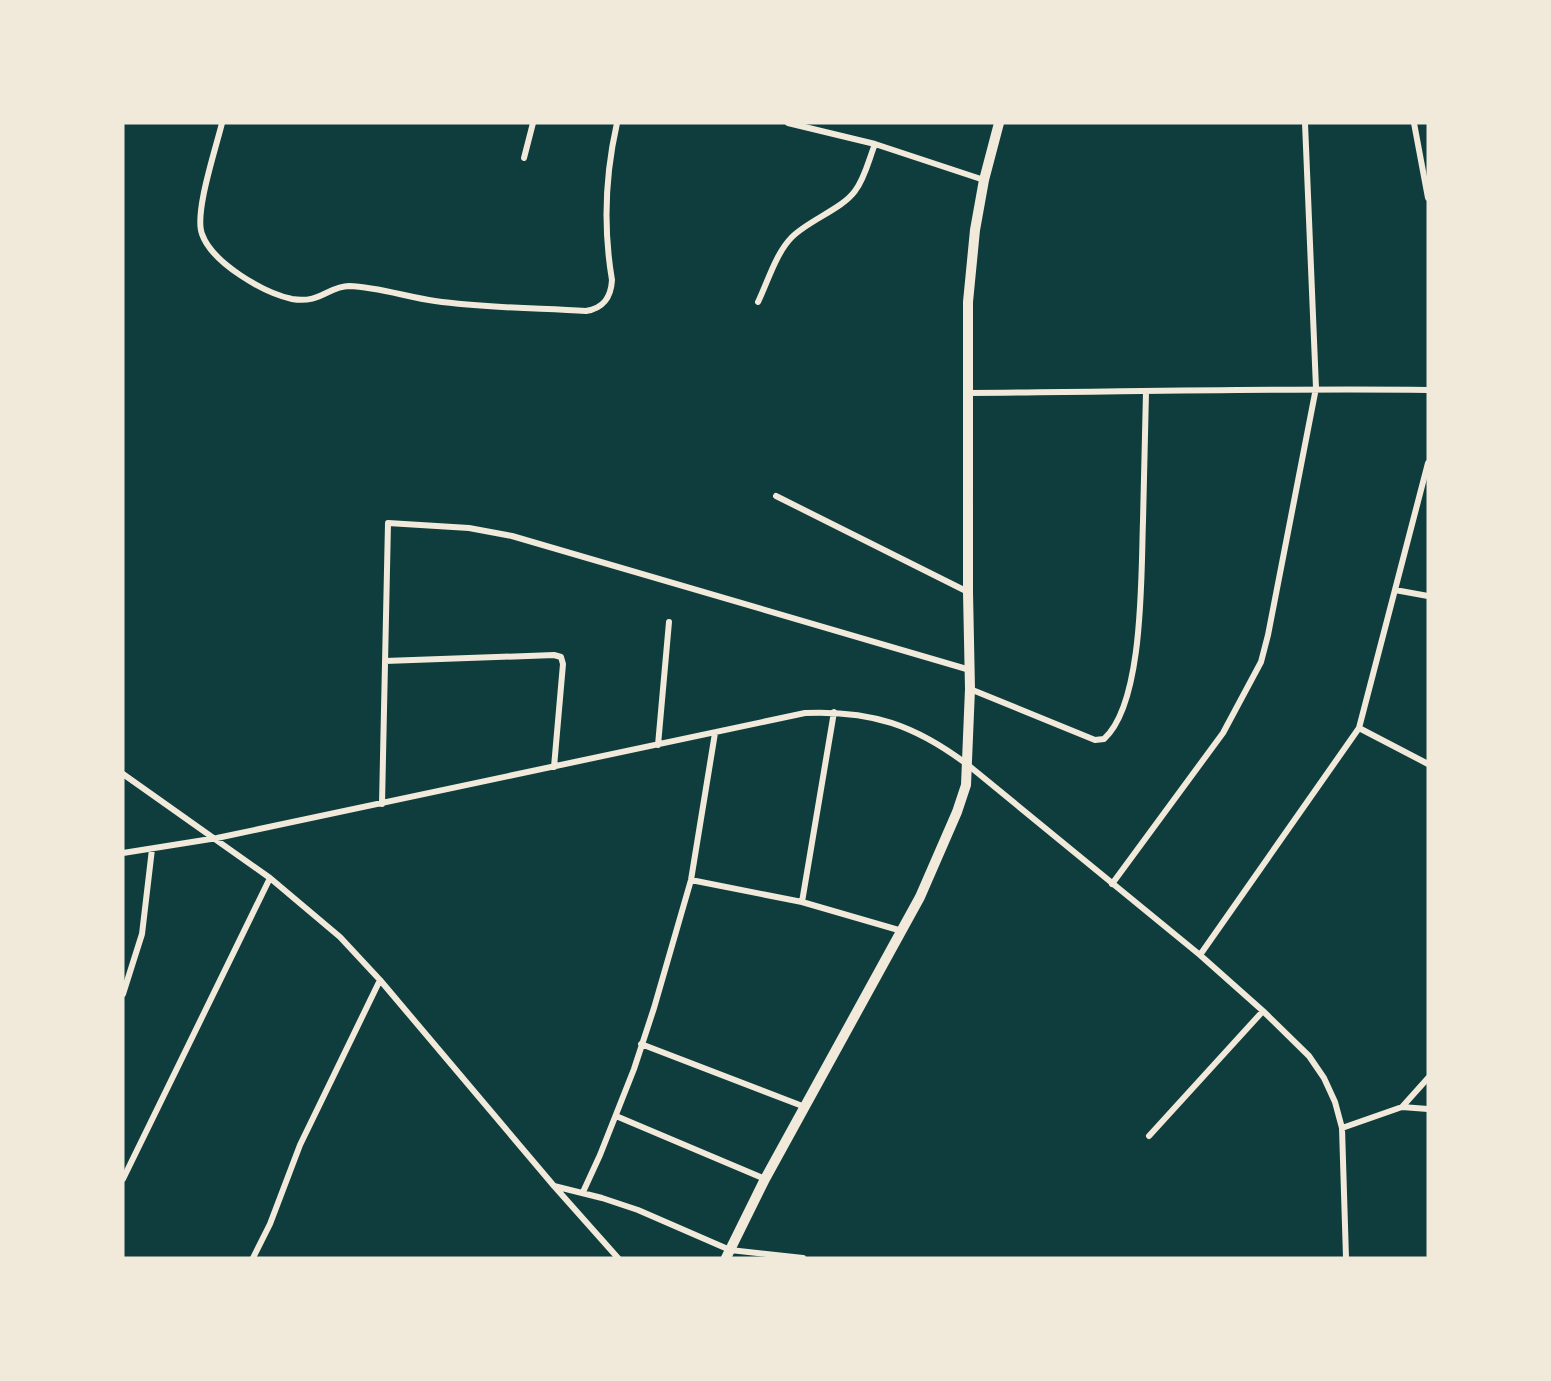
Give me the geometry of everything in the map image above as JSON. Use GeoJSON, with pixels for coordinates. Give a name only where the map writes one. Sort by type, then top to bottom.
{"type":"FeatureCollection","features":[{"type":"Feature","properties":{"kind":"street"},"geometry":{"type":"LineString","coordinates":[[222,123],[199,224],[206,243],[212,250],[226,264],[259,286],[277,295],[294,299],[312,299],[348,286],[482,306],[586,311],[603,304],[612,289],[606,194],[617,123]]}},
{"type":"Feature","properties":{"kind":"street"},"geometry":{"type":"LineString","coordinates":[[524,158],[533,123]]}},
{"type":"Feature","properties":{"kind":"street"},"geometry":{"type":"LineString","coordinates":[[788,123],[874,144],[984,180]]}},
{"type":"Feature","properties":{"kind":"street"},"geometry":{"type":"LineString","coordinates":[[728,1254],[765,1179],[920,897],[957,812],[966,785],[970,689],[968,302],[975,230],[984,180],[999,123]]}},
{"type":"Feature","properties":{"kind":"street"},"geometry":{"type":"LineString","coordinates":[[1112,884],[1223,733],[1261,662],[1316,388],[1305,123]]}},
{"type":"Feature","properties":{"kind":"street"},"geometry":{"type":"LineString","coordinates":[[1414,123],[1428,198]]}},
{"type":"Feature","properties":{"kind":"street"},"geometry":{"type":"LineString","coordinates":[[758,302],[790,238],[811,221],[846,201],[855,192],[874,144]]}},
{"type":"Feature","properties":{"kind":"street"},"geometry":{"type":"LineString","coordinates":[[967,393],[1316,388],[1428,390]]}},
{"type":"Feature","properties":{"kind":"street"},"geometry":{"type":"LineString","coordinates":[[970,689],[1095,740],[1104,739],[1115,727],[1130,690],[1140,624],[1146,392]]}},
{"type":"Feature","properties":{"kind":"street"},"geometry":{"type":"LineString","coordinates":[[1200,955],[1359,728],[1428,463]]}},
{"type":"Feature","properties":{"kind":"street"},"geometry":{"type":"LineString","coordinates":[[776,496],[968,592]]}},
{"type":"Feature","properties":{"kind":"street"},"geometry":{"type":"LineString","coordinates":[[382,804],[388,523],[469,528],[512,536],[970,670]]}},
{"type":"Feature","properties":{"kind":"street"},"geometry":{"type":"LineString","coordinates":[[1395,590],[1428,597]]}},
{"type":"Feature","properties":{"kind":"street"},"geometry":{"type":"LineString","coordinates":[[658,745],[669,622]]}},
{"type":"Feature","properties":{"kind":"street"},"geometry":{"type":"LineString","coordinates":[[385,661],[554,655],[561,657],[563,664],[554,767]]}},
{"type":"Feature","properties":{"kind":"street"},"geometry":{"type":"LineString","coordinates":[[802,902],[834,712]]}},
{"type":"Feature","properties":{"kind":"street"},"geometry":{"type":"LineString","coordinates":[[123,853],[217,838],[789,716],[834,712],[863,715],[892,722],[936,743],[968,765],[1200,955],[1291,1036],[1314,1063],[1335,1102],[1342,1128],[1346,1258]]}},
{"type":"Feature","properties":{"kind":"street"},"geometry":{"type":"LineString","coordinates":[[1359,728],[1428,764]]}},
{"type":"Feature","properties":{"kind":"street"},"geometry":{"type":"LineString","coordinates":[[583,1192],[616,1116],[654,1008],[691,880],[715,733]]}},
{"type":"Feature","properties":{"kind":"street"},"geometry":{"type":"LineString","coordinates":[[123,774],[217,838],[270,878],[340,937],[380,980],[618,1258]]}},
{"type":"Feature","properties":{"kind":"street"},"geometry":{"type":"LineString","coordinates":[[123,994],[142,934],[152,849]]}},
{"type":"Feature","properties":{"kind":"street"},"geometry":{"type":"LineString","coordinates":[[123,1179],[270,878]]}},
{"type":"Feature","properties":{"kind":"street"},"geometry":{"type":"LineString","coordinates":[[691,880],[802,902],[902,931]]}},
{"type":"Feature","properties":{"kind":"street"},"geometry":{"type":"LineString","coordinates":[[253,1258],[270,1224],[300,1145],[380,980]]}},
{"type":"Feature","properties":{"kind":"street"},"geometry":{"type":"LineString","coordinates":[[1149,1136],[1263,1011]]}},
{"type":"Feature","properties":{"kind":"street"},"geometry":{"type":"LineString","coordinates":[[641,1044],[805,1107]]}},
{"type":"Feature","properties":{"kind":"street"},"geometry":{"type":"LineString","coordinates":[[1402,1107],[1428,1078]]}},
{"type":"Feature","properties":{"kind":"street"},"geometry":{"type":"LineString","coordinates":[[1342,1128],[1402,1107],[1428,1109]]}},
{"type":"Feature","properties":{"kind":"street"},"geometry":{"type":"LineString","coordinates":[[616,1116],[765,1179]]}},
{"type":"Feature","properties":{"kind":"street"},"geometry":{"type":"LineString","coordinates":[[554,1186],[583,1192],[638,1210],[728,1254],[803,1258]]}}]}
